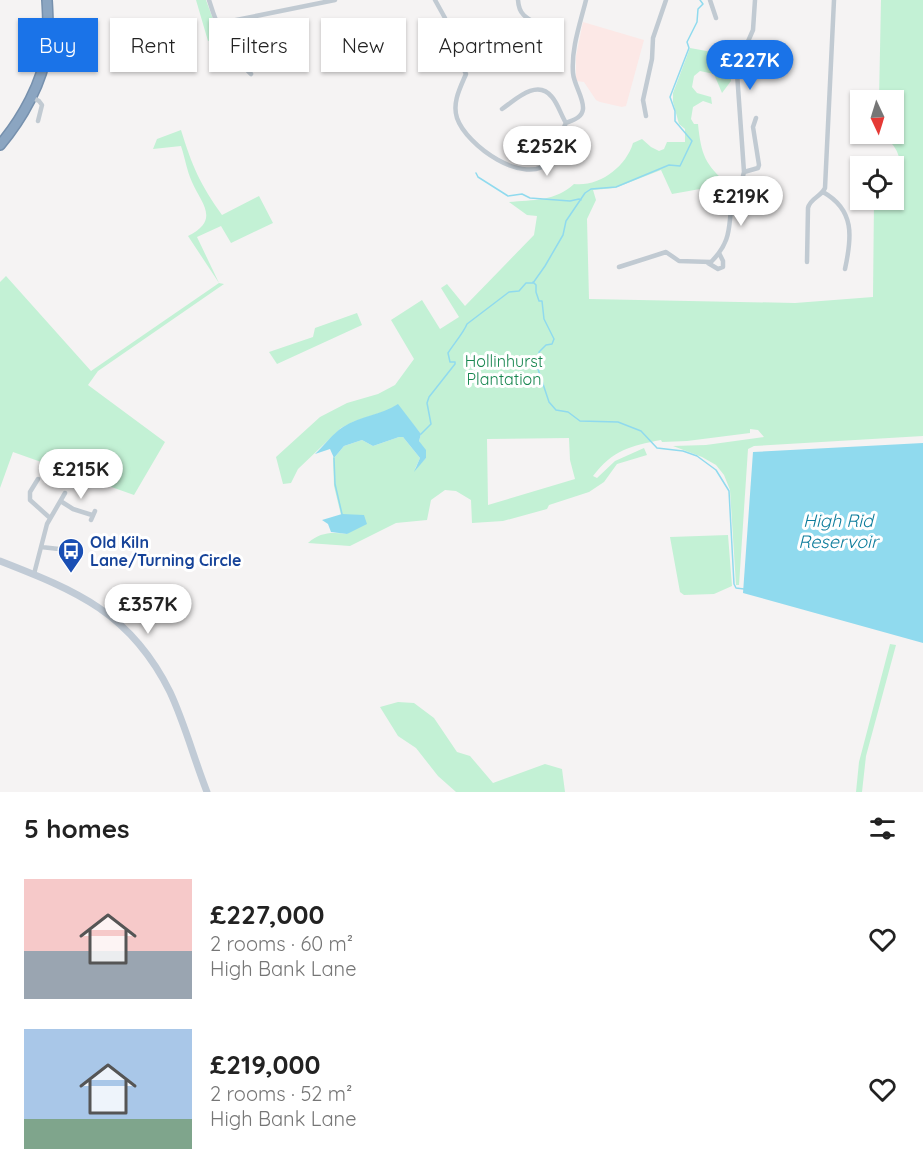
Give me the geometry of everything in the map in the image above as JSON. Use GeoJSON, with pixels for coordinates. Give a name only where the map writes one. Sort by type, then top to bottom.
{"type":"FeatureCollection","features":[{"type":"Feature","properties":{"kind":"highway"},"geometry":{"type":"LineString","coordinates":[[0,145],[15,126],[31,97],[45,59],[47,0]]}},
{"type":"Feature","properties":{"kind":"main road"},"geometry":{"type":"LineString","coordinates":[[0,561],[91,601],[133,635],[170,692],[207,792]]}},
{"type":"Feature","properties":{"kind":"street"},"geometry":{"type":"LineString","coordinates":[[209,0],[214,18]]}},
{"type":"Feature","properties":{"kind":"street"},"geometry":{"type":"LineString","coordinates":[[246,18],[335,0]]}},
{"type":"Feature","properties":{"kind":"street"},"geometry":{"type":"LineString","coordinates":[[435,0],[445,18]]}},
{"type":"Feature","properties":{"kind":"street"},"geometry":{"type":"LineString","coordinates":[[518,0],[519,10],[528,18]]}},
{"type":"Feature","properties":{"kind":"street"},"geometry":{"type":"LineString","coordinates":[[465,72],[456,103],[456,114],[466,134],[500,162],[522,169],[535,169],[546,165],[554,156],[566,123],[580,117],[583,111],[573,76],[573,60],[586,0]]}},
{"type":"Feature","properties":{"kind":"street"},"geometry":{"type":"LineString","coordinates":[[646,116],[643,100],[652,59],[653,38],[666,0]]}},
{"type":"Feature","properties":{"kind":"street"},"geometry":{"type":"LineString","coordinates":[[711,0],[716,18]]}},
{"type":"Feature","properties":{"kind":"street"},"geometry":{"type":"LineString","coordinates":[[708,263],[719,253],[729,235],[731,209],[738,188],[742,190],[746,183],[742,180],[744,172],[738,73],[739,62],[753,30],[755,0]]}},
{"type":"Feature","properties":{"kind":"street"},"geometry":{"type":"LineString","coordinates":[[807,262],[807,208],[811,200],[825,188],[834,0]]}},
{"type":"Feature","properties":{"kind":"street"},"geometry":{"type":"LineString","coordinates":[[502,110],[528,91],[540,90],[551,95],[566,123]]}},
{"type":"Feature","properties":{"kind":"street"},"geometry":{"type":"LineString","coordinates":[[31,97],[42,105],[38,121]]}},
{"type":"Feature","properties":{"kind":"street"},"geometry":{"type":"LineString","coordinates":[[744,172],[753,170],[759,165],[753,127],[756,118]]}},
{"type":"Feature","properties":{"kind":"street"},"geometry":{"type":"LineString","coordinates":[[823,192],[842,208],[848,217],[848,252],[845,270]]}},
{"type":"Feature","properties":{"kind":"street"},"geometry":{"type":"LineString","coordinates":[[619,267],[666,252],[679,261],[708,263],[718,269],[723,267],[719,253]]}},
{"type":"Feature","properties":{"kind":"street"},"geometry":{"type":"LineString","coordinates":[[38,479],[33,484],[29,495],[30,500],[50,518]]}},
{"type":"Feature","properties":{"kind":"street"},"geometry":{"type":"LineString","coordinates":[[34,574],[50,518],[62,502],[65,493]]}},
{"type":"Feature","properties":{"kind":"street"},"geometry":{"type":"LineString","coordinates":[[62,502],[73,509],[93,516]]}},
{"type":"Feature","properties":{"kind":"street"},"geometry":{"type":"LineString","coordinates":[[41,547],[59,552],[68,550]]}},
{"type":"Feature","properties":{"kind":"shaded area"},"geometry":{"type":"Polygon","coordinates":[[[583,22],[644,40],[626,106],[596,100],[584,82],[576,81],[576,56],[583,22]]]}},
{"type":"Feature","properties":{"kind":"green space"},"geometry":{"type":"Polygon","coordinates":[[[196,0],[206,0],[213,18],[209,18],[208,41],[196,0]]]}},
{"type":"Feature","properties":{"kind":"green space","name":"Hollinhurst Plantation"},"geometry":{"type":"Polygon","coordinates":[[[881,0],[923,0],[923,436],[754,446],[748,449],[739,585],[736,585],[730,490],[724,475],[716,465],[702,457],[673,446],[706,445],[764,437],[758,430],[750,429],[750,433],[687,441],[662,442],[661,440],[631,447],[608,460],[593,476],[597,478],[615,461],[644,448],[647,455],[617,464],[604,482],[589,492],[549,505],[547,509],[503,521],[472,523],[471,500],[456,491],[445,490],[431,500],[427,520],[396,523],[350,546],[308,543],[326,534],[347,534],[363,515],[341,515],[334,486],[333,456],[334,458],[344,446],[362,440],[373,446],[403,437],[420,458],[415,469],[426,458],[419,441],[421,434],[397,405],[341,428],[298,469],[291,483],[283,484],[276,457],[320,417],[347,403],[378,394],[395,385],[414,359],[391,320],[422,300],[440,329],[459,317],[441,288],[447,284],[465,306],[534,235],[537,216],[527,215],[509,202],[552,197],[574,184],[602,179],[618,167],[633,143],[642,139],[659,151],[664,149],[667,142],[685,142],[685,129],[679,124],[673,93],[690,48],[734,56],[730,64],[731,81],[722,93],[714,74],[700,71],[694,76],[692,87],[697,93],[711,97],[712,104],[703,101],[693,107],[691,119],[694,124],[698,124],[703,151],[709,165],[728,184],[672,194],[661,170],[615,188],[593,190],[596,200],[587,219],[589,299],[795,303],[873,297],[874,210],[904,210],[904,156],[899,156],[893,145],[904,144],[904,90],[879,90],[881,0]],[[569,438],[487,439],[488,505],[575,479],[570,460],[569,438]]]}},
{"type":"Feature","properties":{"kind":"green space"},"geometry":{"type":"Polygon","coordinates":[[[181,130],[197,174],[222,215],[259,196],[273,223],[231,243],[221,226],[197,237],[219,283],[188,236],[204,224],[206,211],[190,178],[181,146],[153,149],[157,139],[181,130]]]}},
{"type":"Feature","properties":{"kind":"green space"},"geometry":{"type":"Polygon","coordinates":[[[6,276],[91,371],[219,283],[224,284],[98,371],[88,385],[165,442],[134,495],[13,452],[0,488],[0,282],[6,276]]]}},
{"type":"Feature","properties":{"kind":"green space"},"geometry":{"type":"Polygon","coordinates":[[[357,313],[362,325],[277,364],[269,352],[313,337],[315,328],[357,313]]]}},
{"type":"Feature","properties":{"kind":"green space"},"geometry":{"type":"Polygon","coordinates":[[[728,535],[732,586],[714,594],[684,595],[680,592],[670,537],[728,535]]]}},
{"type":"Feature","properties":{"kind":"green space"},"geometry":{"type":"Polygon","coordinates":[[[890,644],[896,645],[866,756],[862,792],[856,792],[859,762],[890,644]]]}},
{"type":"Feature","properties":{"kind":"green space"},"geometry":{"type":"Polygon","coordinates":[[[398,702],[414,703],[434,718],[457,752],[470,756],[493,783],[545,764],[562,769],[565,792],[456,792],[438,776],[416,748],[398,736],[380,707],[398,702]]]}},
{"type":"Feature","properties":{"kind":"water"},"geometry":{"type":"Polygon","coordinates":[[[398,404],[421,434],[419,441],[426,450],[426,458],[414,472],[420,458],[403,437],[373,446],[362,440],[344,446],[334,458],[330,449],[315,454],[343,427],[398,404]]]}},
{"type":"Feature","properties":{"kind":"water","name":"High Rid Reservoir"},"geometry":{"type":"Polygon","coordinates":[[[923,443],[923,643],[743,593],[753,452],[923,443]]]}},
{"type":"Feature","properties":{"kind":"water"},"geometry":{"type":"Polygon","coordinates":[[[342,514],[364,515],[367,524],[347,534],[331,532],[328,524],[322,520],[342,514]]]}},
{"type":"Feature","properties":{"kind":"waterway"},"geometry":{"type":"LineString","coordinates":[[421,434],[431,424],[427,403],[429,397],[455,364],[455,362],[450,362],[448,353],[467,324],[509,292],[519,291],[526,283],[533,283],[563,235],[566,221],[585,193],[591,189],[616,187],[669,165],[680,166],[692,141],[675,121],[675,111],[670,97],[689,48],[687,42],[697,22],[698,9],[703,4],[700,0]]}},
{"type":"Feature","properties":{"kind":"waterway"},"geometry":{"type":"LineString","coordinates":[[476,173],[478,177],[508,196],[522,194],[530,198],[581,200]]}},
{"type":"Feature","properties":{"kind":"waterway"},"geometry":{"type":"LineString","coordinates":[[533,282],[536,285],[539,301],[542,301],[544,319],[554,339],[552,344],[546,345],[539,352],[540,363],[537,366],[549,402],[556,410],[568,412],[580,421],[618,422],[641,431],[657,448],[683,451],[697,456],[716,470],[729,491],[734,584],[736,588],[744,589]]}},
{"type":"Feature","properties":{"kind":"waterway"},"geometry":{"type":"LineString","coordinates":[[334,458],[335,484],[342,514]]}},
{"type":"Feature","properties":{"kind":"place","name":"Old Kiln Lane/Turning Circle"},"geometry":{"type":"Point","coordinates":[71,574]}}]}
